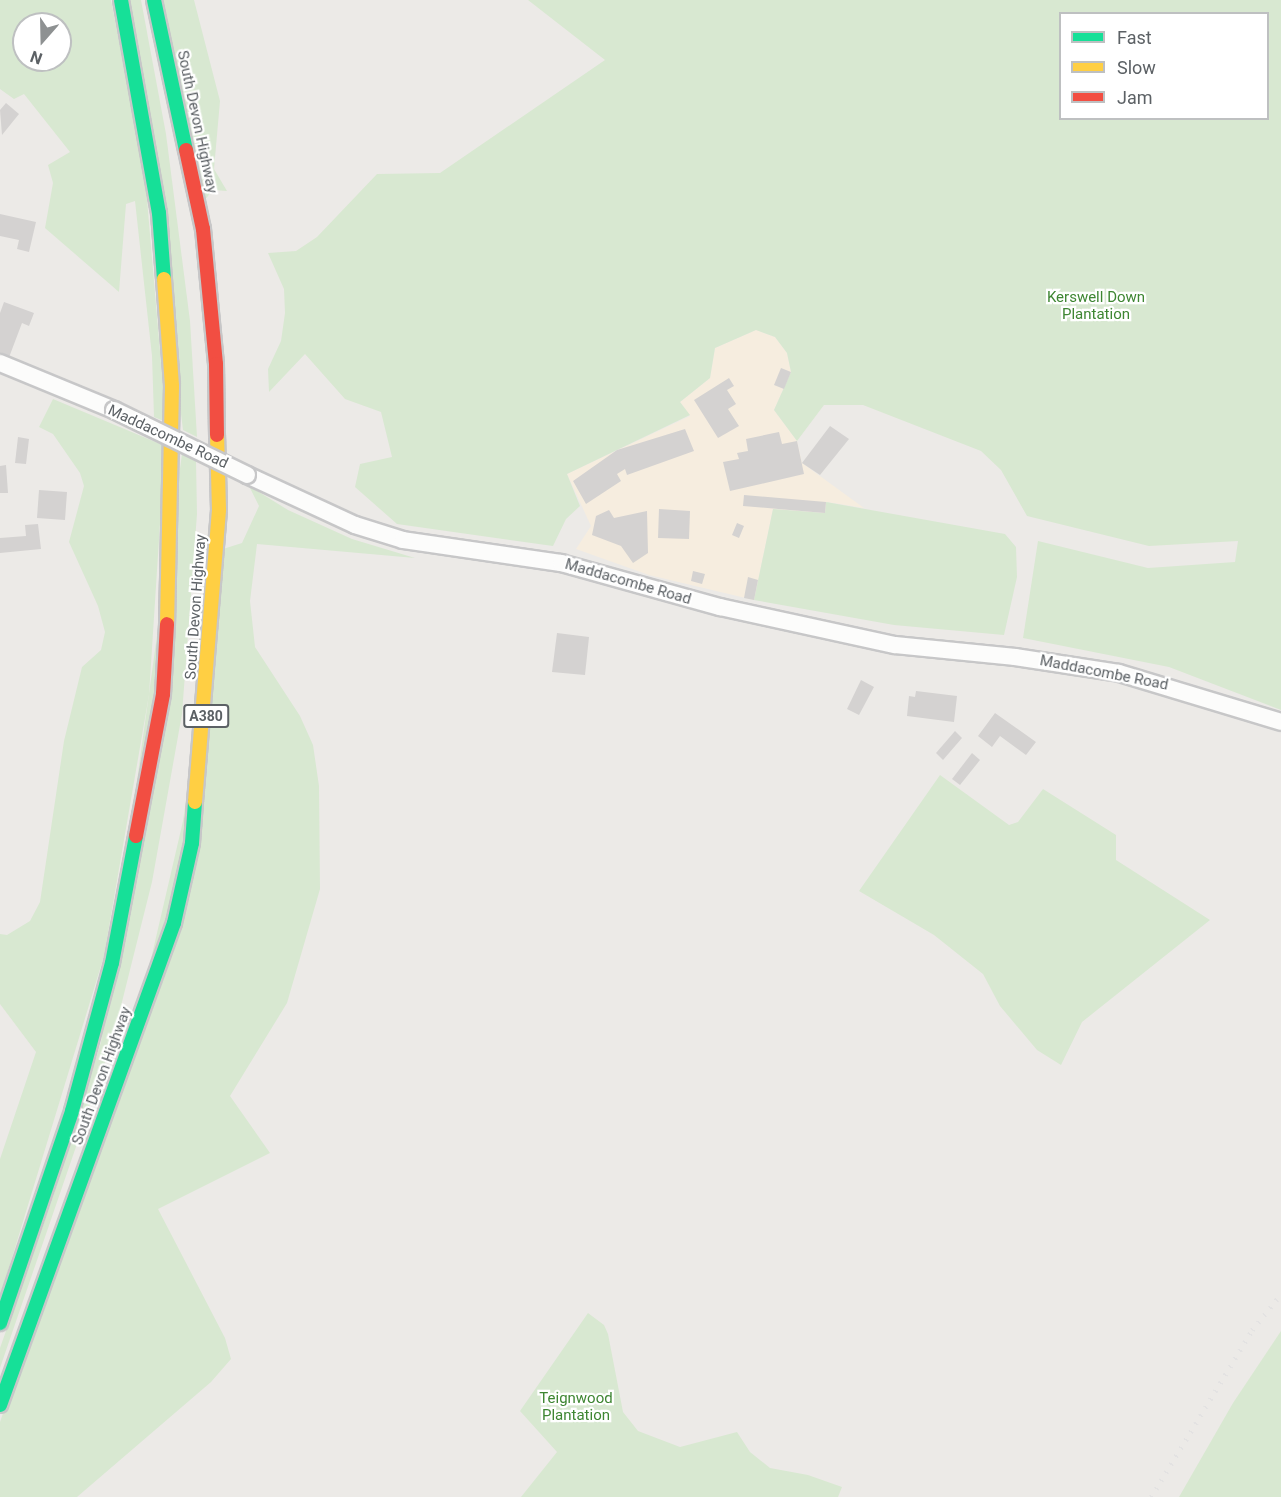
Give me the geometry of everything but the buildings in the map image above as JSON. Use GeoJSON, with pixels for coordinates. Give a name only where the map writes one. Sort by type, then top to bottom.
{"type":"FeatureCollection","features":[{"type":"Feature","properties":{"kind":"highway","name":"South Devon Highway"},"geometry":{"type":"LineString","coordinates":[[0,1323],[72,1111],[112,963],[163,694],[171,569],[172,386],[159,213],[121,0]]}},
{"type":"Feature","properties":{"kind":"highway","name":"South Devon Highway"},"geometry":{"type":"LineString","coordinates":[[0,1405],[170,934],[192,843],[219,510],[216,364],[202,230],[154,0]]}},
{"type":"Feature","properties":{"kind":"street","name":"Maddacombe Road"},"geometry":{"type":"LineString","coordinates":[[0,363],[114,410],[355,525],[403,540],[561,563],[720,607],[896,645],[1015,657],[1119,673],[1281,722]]}},
{"type":"Feature","properties":{"kind":"shaded area"},"geometry":{"type":"Polygon","coordinates":[[[756,330],[775,337],[787,353],[791,372],[774,410],[797,441],[802,463],[864,508],[827,502],[825,513],[773,509],[754,600],[649,575],[576,549],[591,526],[567,474],[690,416],[680,402],[710,378],[715,348],[756,330]]]}},
{"type":"Feature","properties":{"kind":"green space"},"geometry":{"type":"Polygon","coordinates":[[[0,0],[111,0],[145,176],[166,422],[154,417],[152,356],[135,201],[126,204],[119,292],[45,228],[53,183],[48,165],[70,152],[24,94],[14,99],[0,89],[0,0]]]}},
{"type":"Feature","properties":{"kind":"green space"},"geometry":{"type":"Polygon","coordinates":[[[129,0],[141,0],[166,134],[190,321],[197,437],[183,430],[129,0]]]}},
{"type":"Feature","properties":{"kind":"green space"},"geometry":{"type":"Polygon","coordinates":[[[158,0],[194,0],[220,101],[214,169],[227,191],[213,190],[203,202],[187,160],[158,0]]]}},
{"type":"Feature","properties":{"kind":"green space","name":"Kerswell Down Plantation"},"geometry":{"type":"Polygon","coordinates":[[[528,0],[1281,0],[1281,710],[1169,667],[1023,638],[1038,541],[1148,568],[1235,562],[1238,541],[1149,546],[1027,516],[1001,470],[981,451],[863,405],[824,405],[797,441],[774,410],[791,372],[787,353],[775,337],[756,330],[715,348],[710,378],[680,402],[690,415],[567,474],[580,506],[566,519],[553,546],[397,524],[355,487],[360,464],[392,457],[381,412],[345,399],[305,354],[269,392],[268,369],[281,341],[285,313],[284,289],[268,253],[296,251],[317,237],[377,174],[440,173],[605,60],[528,0]]]}},
{"type":"Feature","properties":{"kind":"green space"},"geometry":{"type":"Polygon","coordinates":[[[53,399],[165,446],[149,695],[104,956],[0,1297],[0,1159],[36,1052],[0,1004],[0,934],[7,935],[30,921],[40,902],[64,741],[82,667],[101,650],[105,632],[98,606],[69,542],[84,486],[80,473],[53,434],[39,427],[53,399]]]}},
{"type":"Feature","properties":{"kind":"green space"},"geometry":{"type":"Polygon","coordinates":[[[182,454],[196,461],[197,514],[182,714],[152,882],[112,1042],[0,1368],[0,1348],[53,1197],[101,1042],[182,454]]]}},
{"type":"Feature","properties":{"kind":"green space"},"geometry":{"type":"Polygon","coordinates":[[[249,486],[288,510],[352,539],[415,558],[257,544],[250,601],[255,647],[300,716],[313,745],[319,786],[320,889],[287,1003],[230,1096],[270,1153],[158,1209],[225,1338],[231,1359],[211,1382],[77,1497],[0,1497],[0,1422],[108,1110],[141,1002],[183,821],[223,549],[242,543],[259,506],[249,486]]]}},
{"type":"Feature","properties":{"kind":"green space"},"geometry":{"type":"Polygon","coordinates":[[[826,502],[1005,534],[1016,547],[1017,577],[1004,635],[894,625],[754,600],[773,509],[825,513],[826,502]]]}},
{"type":"Feature","properties":{"kind":"green space"},"geometry":{"type":"Polygon","coordinates":[[[940,775],[1009,825],[1018,822],[1043,789],[1116,835],[1116,860],[1210,920],[1082,1022],[1061,1065],[1037,1050],[1000,1006],[983,974],[934,935],[859,891],[940,775]]]}},
{"type":"Feature","properties":{"kind":"green space","name":"Teignwood Plantation"},"geometry":{"type":"Polygon","coordinates":[[[588,1313],[604,1325],[608,1334],[623,1412],[638,1431],[680,1447],[737,1432],[750,1452],[770,1468],[808,1475],[842,1487],[838,1497],[521,1497],[557,1452],[520,1411],[588,1313]]]}},
{"type":"Feature","properties":{"kind":"green space"},"geometry":{"type":"Polygon","coordinates":[[[1281,1331],[1281,1497],[1179,1497],[1233,1403],[1281,1331]]]}},
{"type":"Feature","properties":{"kind":"railway"},"geometry":{"type":"LineString","coordinates":[[1151,1497],[1252,1330],[1281,1294]]}},
{"type":"Feature","properties":{"kind":"traffic: fast"},"geometry":{"type":"LineString","coordinates":[[121,0],[159,213],[164,279]]}},
{"type":"Feature","properties":{"kind":"traffic: fast"},"geometry":{"type":"LineString","coordinates":[[154,0],[186,150]]}},
{"type":"Feature","properties":{"kind":"traffic: fast"},"geometry":{"type":"LineString","coordinates":[[0,1405],[174,923],[192,843],[195,802]]}},
{"type":"Feature","properties":{"kind":"traffic: fast"},"geometry":{"type":"LineString","coordinates":[[0,1323],[72,1111],[112,963],[136,836]]}},
{"type":"Feature","properties":{"kind":"traffic: slow"},"geometry":{"type":"LineString","coordinates":[[164,279],[172,386],[167,624]]}},
{"type":"Feature","properties":{"kind":"traffic: slow"},"geometry":{"type":"LineString","coordinates":[[195,802],[219,510],[217,435]]}},
{"type":"Feature","properties":{"kind":"traffic: jam"},"geometry":{"type":"LineString","coordinates":[[186,150],[203,229],[216,364],[217,435]]}},
{"type":"Feature","properties":{"kind":"traffic: jam"},"geometry":{"type":"LineString","coordinates":[[136,836],[163,694],[167,624]]}}]}
